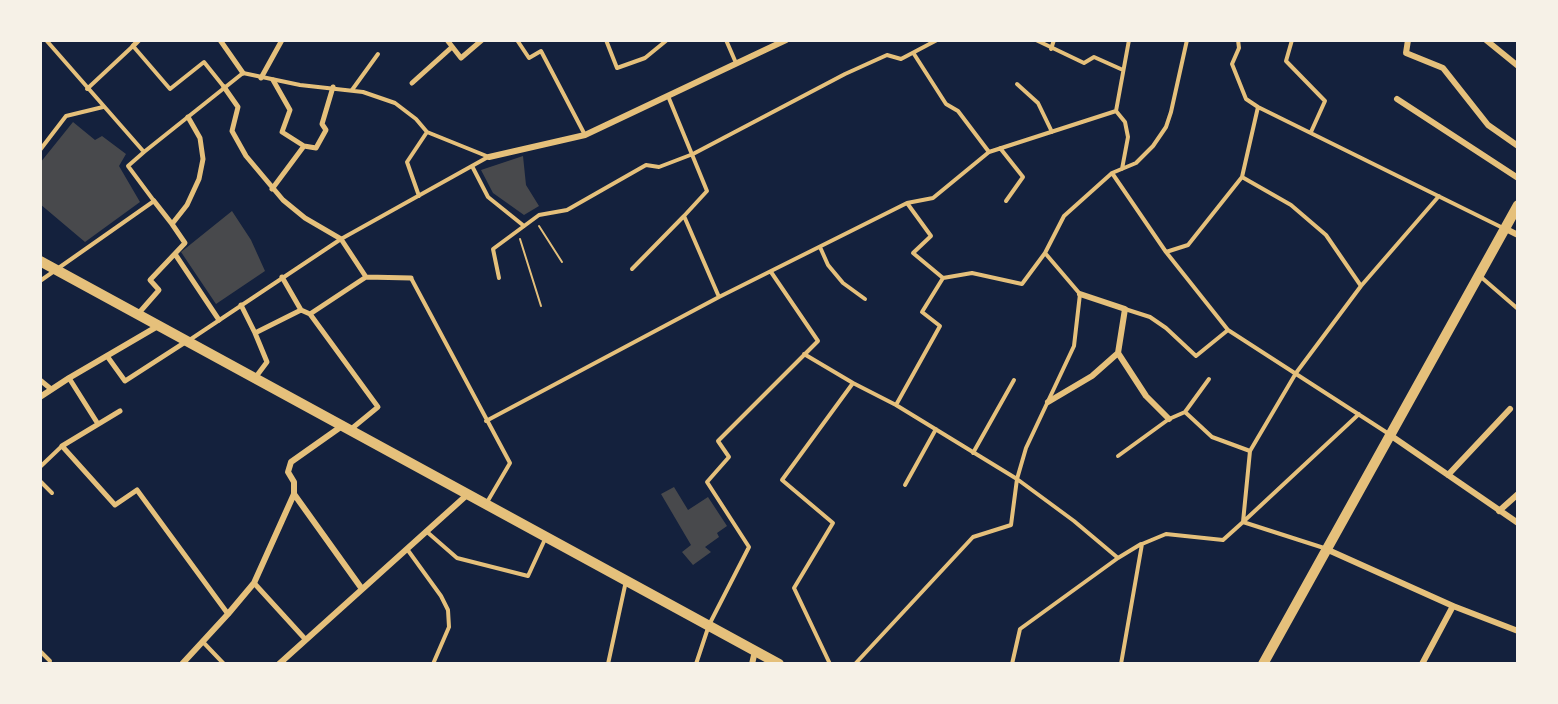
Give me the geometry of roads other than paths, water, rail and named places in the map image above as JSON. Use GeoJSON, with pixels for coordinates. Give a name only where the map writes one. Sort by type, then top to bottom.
{"type":"FeatureCollection","features":[{"type":"Feature","properties":{"kind":"main road"},"geometry":{"type":"LineString","coordinates":[[1263,663],[1518,205]]}},
{"type":"Feature","properties":{"kind":"main road"},"geometry":{"type":"LineString","coordinates":[[40,261],[779,663]]}},
{"type":"Feature","properties":{"kind":"street"},"geometry":{"type":"LineString","coordinates":[[133,46],[139,40]]}},
{"type":"Feature","properties":{"kind":"street"},"geometry":{"type":"LineString","coordinates":[[220,40],[243,73]]}},
{"type":"Feature","properties":{"kind":"street"},"geometry":{"type":"LineString","coordinates":[[261,78],[282,40]]}},
{"type":"Feature","properties":{"kind":"street"},"geometry":{"type":"LineString","coordinates":[[447,40],[460,58],[482,40]]}},
{"type":"Feature","properties":{"kind":"street"},"geometry":{"type":"LineString","coordinates":[[489,157],[585,135],[786,40]]}},
{"type":"Feature","properties":{"kind":"street"},"geometry":{"type":"LineString","coordinates":[[1408,40],[1406,53],[1443,68],[1488,125],[1518,146]]}},
{"type":"Feature","properties":{"kind":"street"},"geometry":{"type":"LineString","coordinates":[[1486,40],[1518,66]]}},
{"type":"Feature","properties":{"kind":"street"},"geometry":{"type":"LineString","coordinates":[[412,83],[452,47]]}},
{"type":"Feature","properties":{"kind":"street"},"geometry":{"type":"LineString","coordinates":[[273,80],[290,110],[282,132],[304,146],[316,148],[326,130],[322,124],[333,87]]}},
{"type":"Feature","properties":{"kind":"street"},"geometry":{"type":"LineString","coordinates":[[224,87],[238,107],[232,131],[246,156],[272,189],[304,218],[341,239],[366,277]]}},
{"type":"Feature","properties":{"kind":"street"},"geometry":{"type":"LineString","coordinates":[[1397,99],[1518,178]]}},
{"type":"Feature","properties":{"kind":"street"},"geometry":{"type":"LineString","coordinates":[[171,224],[187,205],[199,179],[203,159],[200,138],[188,117]]}},
{"type":"Feature","properties":{"kind":"street"},"geometry":{"type":"LineString","coordinates":[[272,189],[304,146]]}},
{"type":"Feature","properties":{"kind":"street"},"geometry":{"type":"LineString","coordinates":[[138,314],[159,290],[150,280],[185,243],[154,201]]}},
{"type":"Feature","properties":{"kind":"street"},"geometry":{"type":"LineString","coordinates":[[1504,228],[1518,235]]}},
{"type":"Feature","properties":{"kind":"street"},"geometry":{"type":"LineString","coordinates":[[175,254],[219,320]]}},
{"type":"Feature","properties":{"kind":"street"},"geometry":{"type":"LineString","coordinates":[[182,663],[254,583],[294,494],[294,482],[288,472],[291,462],[378,407],[310,315],[301,310],[282,277]]}},
{"type":"Feature","properties":{"kind":"street"},"geometry":{"type":"LineString","coordinates":[[310,315],[366,277],[411,278]]}},
{"type":"Feature","properties":{"kind":"street"},"geometry":{"type":"LineString","coordinates":[[1048,402],[1092,376],[1118,353],[1125,309],[1080,294]]}},
{"type":"Feature","properties":{"kind":"street"},"geometry":{"type":"LineString","coordinates":[[241,305],[267,362],[255,378]]}},
{"type":"Feature","properties":{"kind":"street"},"geometry":{"type":"LineString","coordinates":[[255,333],[301,310]]}},
{"type":"Feature","properties":{"kind":"street"},"geometry":{"type":"LineString","coordinates":[[40,397],[158,326]]}},
{"type":"Feature","properties":{"kind":"street"},"geometry":{"type":"LineString","coordinates":[[106,356],[125,381],[187,341]]}},
{"type":"Feature","properties":{"kind":"street"},"geometry":{"type":"LineString","coordinates":[[1118,353],[1146,396],[1169,419]]}},
{"type":"Feature","properties":{"kind":"street"},"geometry":{"type":"LineString","coordinates":[[69,378],[98,424]]}},
{"type":"Feature","properties":{"kind":"street"},"geometry":{"type":"LineString","coordinates":[[40,380],[51,389]]}},
{"type":"Feature","properties":{"kind":"street"},"geometry":{"type":"LineString","coordinates":[[1448,475],[1510,409]]}},
{"type":"Feature","properties":{"kind":"street"},"geometry":{"type":"LineString","coordinates":[[120,411],[62,446],[115,505],[137,490],[228,614]]}},
{"type":"Feature","properties":{"kind":"street"},"geometry":{"type":"LineString","coordinates":[[1390,434],[1518,524]]}},
{"type":"Feature","properties":{"kind":"street"},"geometry":{"type":"LineString","coordinates":[[294,494],[362,589]]}},
{"type":"Feature","properties":{"kind":"street"},"geometry":{"type":"LineString","coordinates":[[279,663],[468,494]]}},
{"type":"Feature","properties":{"kind":"street"},"geometry":{"type":"LineString","coordinates":[[1499,511],[1518,494]]}},
{"type":"Feature","properties":{"kind":"street"},"geometry":{"type":"LineString","coordinates":[[1326,549],[1453,606],[1518,631]]}},
{"type":"Feature","properties":{"kind":"street"},"geometry":{"type":"LineString","coordinates":[[254,583],[306,640]]}},
{"type":"Feature","properties":{"kind":"street"},"geometry":{"type":"LineString","coordinates":[[1422,663],[1453,606]]}},
{"type":"Feature","properties":{"kind":"street"},"geometry":{"type":"LineString","coordinates":[[752,663],[755,650]]}},
{"type":"Feature","properties":{"kind":"lane"},"geometry":{"type":"LineString","coordinates":[[46,40],[144,152]]}},
{"type":"Feature","properties":{"kind":"lane"},"geometry":{"type":"LineString","coordinates":[[517,40],[529,58],[541,51],[585,135]]}},
{"type":"Feature","properties":{"kind":"lane"},"geometry":{"type":"LineString","coordinates":[[606,40],[617,68],[645,58],[667,40]]}},
{"type":"Feature","properties":{"kind":"lane"},"geometry":{"type":"LineString","coordinates":[[726,40],[736,63]]}},
{"type":"Feature","properties":{"kind":"lane"},"geometry":{"type":"LineString","coordinates":[[498,278],[493,249],[539,215],[567,210],[646,165],[659,167],[693,154],[845,74],[887,55],[901,59],[937,40]]}},
{"type":"Feature","properties":{"kind":"lane"},"geometry":{"type":"LineString","coordinates":[[1036,40],[1084,63],[1094,57],[1123,70]]}},
{"type":"Feature","properties":{"kind":"lane"},"geometry":{"type":"LineString","coordinates":[[1051,49],[1054,40]]}},
{"type":"Feature","properties":{"kind":"lane"},"geometry":{"type":"LineString","coordinates":[[1122,169],[1128,137],[1125,122],[1116,111],[1129,40]]}},
{"type":"Feature","properties":{"kind":"lane"},"geometry":{"type":"LineString","coordinates":[[896,405],[940,326],[922,312],[943,278],[972,273],[1022,284],[1045,252],[1064,216],[1112,173],[1136,163],[1153,146],[1166,127],[1172,112],[1187,40]]}},
{"type":"Feature","properties":{"kind":"lane"},"geometry":{"type":"LineString","coordinates":[[1238,40],[1239,48],[1232,64],[1246,99],[1504,228]]}},
{"type":"Feature","properties":{"kind":"lane"},"geometry":{"type":"LineString","coordinates":[[1292,40],[1286,61],[1325,101],[1311,132]]}},
{"type":"Feature","properties":{"kind":"lane"},"geometry":{"type":"LineString","coordinates":[[87,89],[133,46],[170,89],[204,62],[224,87]]}},
{"type":"Feature","properties":{"kind":"lane"},"geometry":{"type":"LineString","coordinates":[[914,53],[946,104],[958,111],[989,152]]}},
{"type":"Feature","properties":{"kind":"lane"},"geometry":{"type":"LineString","coordinates":[[352,90],[378,54]]}},
{"type":"Feature","properties":{"kind":"lane"},"geometry":{"type":"LineString","coordinates":[[40,281],[154,201],[128,166],[243,73],[273,80],[363,92],[395,103],[416,119],[427,132],[489,157]]}},
{"type":"Feature","properties":{"kind":"lane"},"geometry":{"type":"LineString","coordinates":[[1017,84],[1038,103],[1052,132]]}},
{"type":"Feature","properties":{"kind":"lane"},"geometry":{"type":"LineString","coordinates":[[632,269],[707,191],[668,95]]}},
{"type":"Feature","properties":{"kind":"lane"},"geometry":{"type":"LineString","coordinates":[[40,150],[66,116],[103,107]]}},
{"type":"Feature","properties":{"kind":"lane"},"geometry":{"type":"LineString","coordinates":[[1166,252],[1188,245],[1242,177],[1258,107]]}},
{"type":"Feature","properties":{"kind":"lane"},"geometry":{"type":"LineString","coordinates":[[486,421],[719,297],[907,203],[933,198],[989,152],[1116,111]]}},
{"type":"Feature","properties":{"kind":"lane"},"geometry":{"type":"LineString","coordinates":[[419,196],[407,162],[427,132]]}},
{"type":"Feature","properties":{"kind":"lane"},"geometry":{"type":"LineString","coordinates":[[1000,148],[1023,177],[1006,201]]}},
{"type":"Feature","properties":{"kind":"lane"},"geometry":{"type":"LineString","coordinates":[[187,341],[341,239],[489,157]]}},
{"type":"Feature","properties":{"kind":"lane"},"geometry":{"type":"LineString","coordinates":[[472,166],[488,197],[524,226]]}},
{"type":"Feature","properties":{"kind":"lane"},"geometry":{"type":"LineString","coordinates":[[1112,173],[1166,252],[1228,330],[1390,434]]}},
{"type":"Feature","properties":{"kind":"lane"},"geometry":{"type":"LineString","coordinates":[[1242,177],[1291,205],[1326,235],[1361,286]]}},
{"type":"Feature","properties":{"kind":"lane"},"geometry":{"type":"LineString","coordinates":[[1243,522],[1250,452],[1296,373],[1361,286],[1439,196]]}},
{"type":"Feature","properties":{"kind":"lane"},"geometry":{"type":"LineString","coordinates":[[907,203],[931,236],[914,253],[943,278]]}},
{"type":"Feature","properties":{"kind":"lane"},"geometry":{"type":"LineString","coordinates":[[684,216],[719,297]]}},
{"type":"Feature","properties":{"kind":"lane"},"geometry":{"type":"LineString","coordinates":[[820,247],[828,265],[843,283],[865,299]]}},
{"type":"Feature","properties":{"kind":"lane"},"geometry":{"type":"LineString","coordinates":[[855,663],[973,537],[1011,525],[1017,479],[1026,448],[1074,346],[1080,294],[1045,252]]}},
{"type":"Feature","properties":{"kind":"lane"},"geometry":{"type":"LineString","coordinates":[[696,663],[710,625],[749,547],[707,482],[729,457],[718,441],[818,341],[771,272]]}},
{"type":"Feature","properties":{"kind":"lane"},"geometry":{"type":"LineString","coordinates":[[1479,274],[1518,309]]}},
{"type":"Feature","properties":{"kind":"lane"},"geometry":{"type":"LineString","coordinates":[[411,278],[510,463],[486,504]]}},
{"type":"Feature","properties":{"kind":"lane"},"geometry":{"type":"LineString","coordinates":[[1125,309],[1150,317],[1166,328],[1196,356],[1228,330]]}},
{"type":"Feature","properties":{"kind":"lane"},"geometry":{"type":"LineString","coordinates":[[804,354],[896,405],[1017,479],[1074,521],[1118,558]]}},
{"type":"Feature","properties":{"kind":"lane"},"geometry":{"type":"LineString","coordinates":[[1118,456],[1169,419],[1185,412],[1209,379]]}},
{"type":"Feature","properties":{"kind":"lane"},"geometry":{"type":"LineString","coordinates":[[973,453],[1014,380]]}},
{"type":"Feature","properties":{"kind":"lane"},"geometry":{"type":"LineString","coordinates":[[830,663],[794,588],[832,523],[782,480],[853,383]]}},
{"type":"Feature","properties":{"kind":"lane"},"geometry":{"type":"LineString","coordinates":[[1185,412],[1212,437],[1250,452]]}},
{"type":"Feature","properties":{"kind":"lane"},"geometry":{"type":"LineString","coordinates":[[1012,663],[1020,629],[1118,558],[1166,534],[1223,540],[1359,414]]}},
{"type":"Feature","properties":{"kind":"lane"},"geometry":{"type":"LineString","coordinates":[[904,485],[936,429]]}},
{"type":"Feature","properties":{"kind":"lane"},"geometry":{"type":"LineString","coordinates":[[40,467],[62,446]]}},
{"type":"Feature","properties":{"kind":"lane"},"geometry":{"type":"LineString","coordinates":[[40,481],[52,493]]}},
{"type":"Feature","properties":{"kind":"lane"},"geometry":{"type":"LineString","coordinates":[[1243,522],[1326,549]]}},
{"type":"Feature","properties":{"kind":"lane"},"geometry":{"type":"LineString","coordinates":[[426,531],[458,558],[528,576],[547,537]]}},
{"type":"Feature","properties":{"kind":"lane"},"geometry":{"type":"LineString","coordinates":[[1121,663],[1142,544]]}},
{"type":"Feature","properties":{"kind":"lane"},"geometry":{"type":"LineString","coordinates":[[407,549],[441,596],[448,610],[449,627],[433,663]]}},
{"type":"Feature","properties":{"kind":"lane"},"geometry":{"type":"LineString","coordinates":[[608,663],[626,580]]}},
{"type":"Feature","properties":{"kind":"lane"},"geometry":{"type":"LineString","coordinates":[[203,642],[224,663]]}},
{"type":"Feature","properties":{"kind":"lane"},"geometry":{"type":"LineString","coordinates":[[40,651],[50,661]]}}]}
